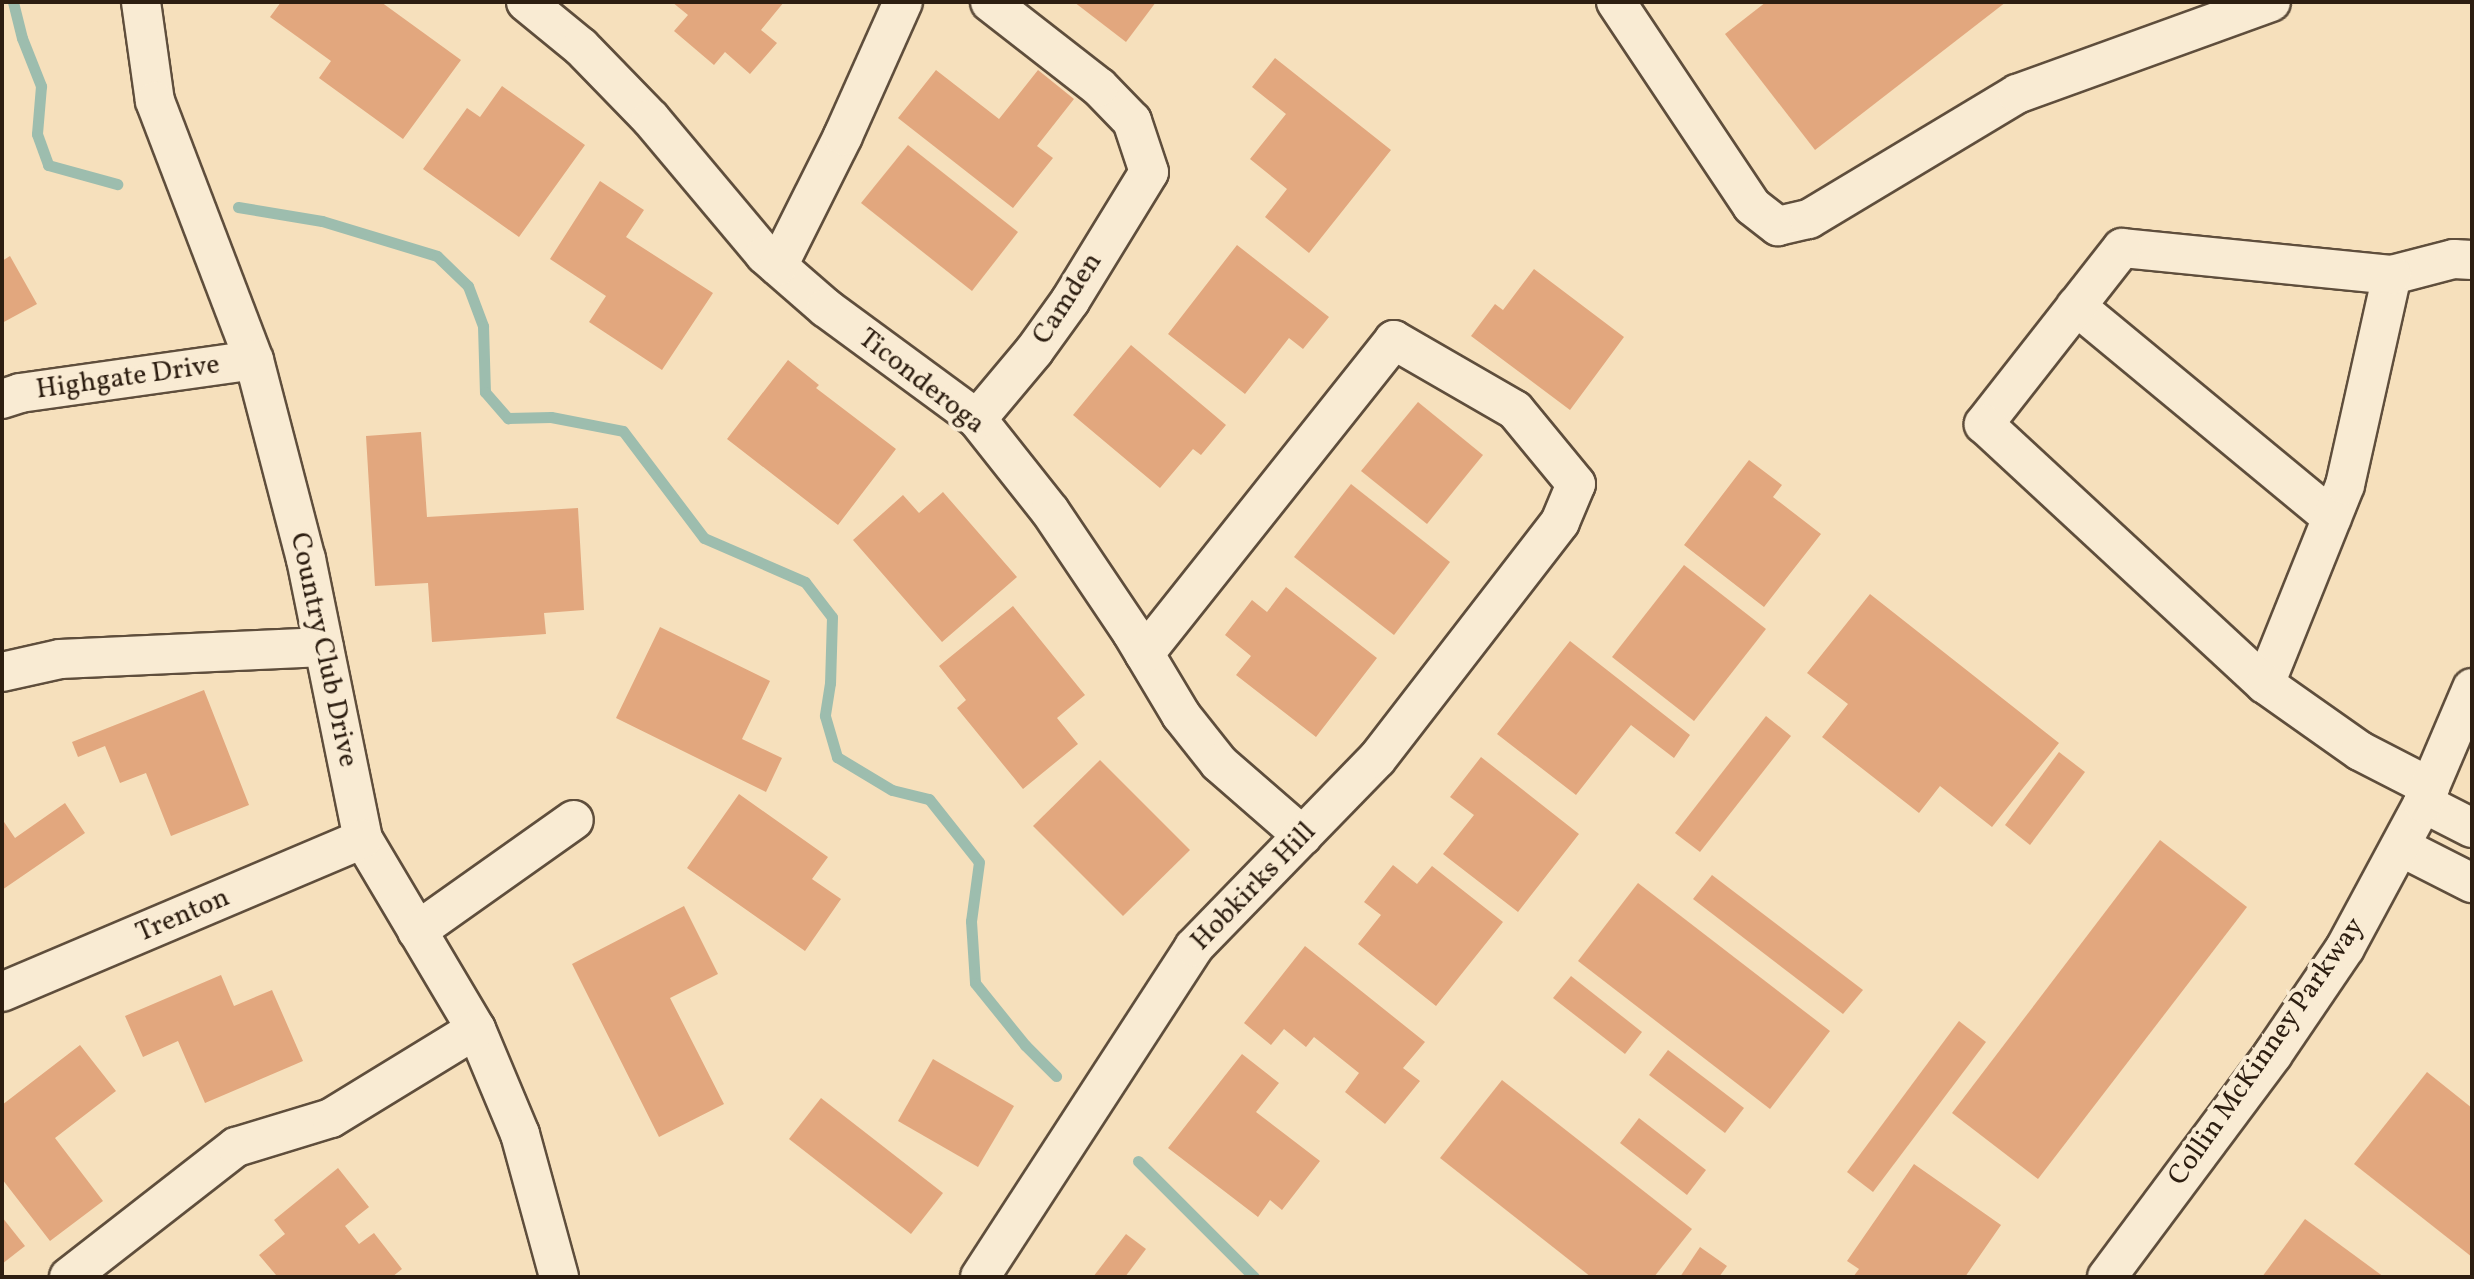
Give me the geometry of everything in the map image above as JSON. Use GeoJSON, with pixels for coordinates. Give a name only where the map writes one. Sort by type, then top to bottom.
{"type":"FeatureCollection","features":[{"type":"Feature","properties":{"kind":"street","name":"Country Club Drive"},"geometry":{"type":"LineString","coordinates":[[141,2],[155,101],[254,360],[306,559],[363,839],[476,1029],[520,1134],[559,1277]]}},
{"type":"Feature","properties":{"kind":"street","name":"Ticonderoga"},"geometry":{"type":"LineString","coordinates":[[526,2],[581,47],[651,119],[778,266],[826,308],[977,419],[1050,511],[1181,715],[1219,763],[1303,836]]}},
{"type":"Feature","properties":{"kind":"street"},"geometry":{"type":"LineString","coordinates":[[778,266],[843,136],[903,2]]}},
{"type":"Feature","properties":{"kind":"street","name":"Camden"},"geometry":{"type":"LineString","coordinates":[[977,419],[1034,351],[1070,301],[1149,172],[1132,121],[1099,87],[990,2]]}},
{"type":"Feature","properties":{"kind":"street"},"geometry":{"type":"LineString","coordinates":[[1616,2],[1752,206],[1778,226],[1809,219],[2017,94],[2271,2]]}},
{"type":"Feature","properties":{"kind":"street"},"geometry":{"type":"LineString","coordinates":[[2472,260],[2454,259],[2392,275],[2122,248],[1984,424],[2265,684],[2472,828]]}},
{"type":"Feature","properties":{"kind":"street"},"geometry":{"type":"LineString","coordinates":[[2265,684],[2345,485],[2392,275]]}},
{"type":"Feature","properties":{"kind":"street"},"geometry":{"type":"LineString","coordinates":[[2076,306],[2332,518]]}},
{"type":"Feature","properties":{"kind":"street","name":"Hobkirks Hill"},"geometry":{"type":"LineString","coordinates":[[980,1277],[1194,947],[1377,759],[1560,522],[1576,484],[1515,410],[1394,340],[1144,654]]}},
{"type":"Feature","properties":{"kind":"street","name":"Highgate Drive"},"geometry":{"type":"LineString","coordinates":[[2,399],[20,393],[254,360]]}},
{"type":"Feature","properties":{"kind":"street"},"geometry":{"type":"LineString","coordinates":[[2,672],[60,659],[324,647]]}},
{"type":"Feature","properties":{"kind":"street","name":"Collin McKinney Parkway"},"geometry":{"type":"LineString","coordinates":[[2107,1277],[2345,948],[2427,795],[2472,688]]}},
{"type":"Feature","properties":{"kind":"street"},"geometry":{"type":"LineString","coordinates":[[417,931],[574,820]]}},
{"type":"Feature","properties":{"kind":"street","name":"Trenton"},"geometry":{"type":"LineString","coordinates":[[2,992],[363,839]]}},
{"type":"Feature","properties":{"kind":"street"},"geometry":{"type":"LineString","coordinates":[[2401,847],[2472,883]]}},
{"type":"Feature","properties":{"kind":"street"},"geometry":{"type":"LineString","coordinates":[[69,1277],[236,1147],[331,1118],[476,1029]]}},
{"type":"Feature","properties":{"kind":"building"},"geometry":{"type":"Polygon","coordinates":[[[281,2],[381,2],[461,60],[403,139],[319,78],[331,61],[270,17],[281,2]]]}},
{"type":"Feature","properties":{"kind":"building"},"geometry":{"type":"Polygon","coordinates":[[[672,2],[784,2],[761,30],[777,43],[750,74],[725,52],[714,65],[674,31],[688,15],[672,2]]]}},
{"type":"Feature","properties":{"kind":"building"},"geometry":{"type":"Polygon","coordinates":[[[1074,2],[1156,2],[1126,42],[1074,2]]]}},
{"type":"Feature","properties":{"kind":"building"},"geometry":{"type":"Polygon","coordinates":[[[1766,2],[2006,2],[1815,150],[1725,34],[1766,2]]]}},
{"type":"Feature","properties":{"kind":"building"},"geometry":{"type":"Polygon","coordinates":[[[1275,58],[1391,150],[1309,253],[1265,217],[1287,189],[1250,159],[1286,114],[1252,87],[1275,58]]]}},
{"type":"Feature","properties":{"kind":"building"},"geometry":{"type":"Polygon","coordinates":[[[936,70],[999,119],[1038,70],[1074,99],[1037,146],[1053,158],[1013,208],[898,118],[936,70]]]}},
{"type":"Feature","properties":{"kind":"building"},"geometry":{"type":"Polygon","coordinates":[[[502,86],[585,145],[519,237],[423,169],[467,108],[480,117],[502,86]]]}},
{"type":"Feature","properties":{"kind":"building"},"geometry":{"type":"Polygon","coordinates":[[[908,145],[1018,232],[972,291],[861,203],[908,145]]]}},
{"type":"Feature","properties":{"kind":"building"},"geometry":{"type":"Polygon","coordinates":[[[600,181],[644,210],[626,237],[713,293],[662,370],[589,322],[606,296],[550,259],[600,181]]]}},
{"type":"Feature","properties":{"kind":"building"},"geometry":{"type":"Polygon","coordinates":[[[1237,245],[1329,317],[1303,349],[1289,338],[1245,394],[1168,334],[1237,245]]]}},
{"type":"Feature","properties":{"kind":"building"},"geometry":{"type":"Polygon","coordinates":[[[10,256],[37,304],[2,323],[2,261],[10,256]]]}},
{"type":"Feature","properties":{"kind":"building"},"geometry":{"type":"Polygon","coordinates":[[[1534,269],[1624,337],[1570,410],[1471,336],[1495,304],[1503,310],[1534,269]]]}},
{"type":"Feature","properties":{"kind":"building"},"geometry":{"type":"Polygon","coordinates":[[[1131,345],[1226,425],[1201,455],[1193,449],[1160,488],[1073,415],[1131,345]]]}},
{"type":"Feature","properties":{"kind":"building"},"geometry":{"type":"Polygon","coordinates":[[[788,360],[819,385],[816,388],[896,449],[838,525],[727,439],[788,360]]]}},
{"type":"Feature","properties":{"kind":"building"},"geometry":{"type":"Polygon","coordinates":[[[1418,402],[1483,455],[1427,524],[1361,471],[1418,402]]]}},
{"type":"Feature","properties":{"kind":"building"},"geometry":{"type":"Polygon","coordinates":[[[421,432],[427,517],[578,508],[584,610],[544,613],[546,634],[432,642],[428,583],[375,586],[366,436],[421,432]]]}},
{"type":"Feature","properties":{"kind":"building"},"geometry":{"type":"Polygon","coordinates":[[[1749,460],[1782,485],[1773,497],[1821,534],[1764,607],[1684,545],[1749,460]]]}},
{"type":"Feature","properties":{"kind":"building"},"geometry":{"type":"Polygon","coordinates":[[[1351,484],[1450,562],[1394,635],[1294,557],[1351,484]]]}},
{"type":"Feature","properties":{"kind":"building"},"geometry":{"type":"Polygon","coordinates":[[[943,492],[1017,577],[942,642],[853,540],[903,495],[919,513],[943,492]]]}},
{"type":"Feature","properties":{"kind":"building"},"geometry":{"type":"Polygon","coordinates":[[[1684,565],[1766,629],[1694,721],[1612,657],[1684,565]]]}},
{"type":"Feature","properties":{"kind":"building"},"geometry":{"type":"Polygon","coordinates":[[[1286,587],[1377,658],[1316,737],[1236,675],[1251,656],[1225,635],[1252,600],[1267,612],[1286,587]]]}},
{"type":"Feature","properties":{"kind":"building"},"geometry":{"type":"Polygon","coordinates":[[[1870,594],[2059,743],[1992,827],[1940,786],[1919,813],[1822,737],[1848,704],[1807,673],[1870,594]]]}},
{"type":"Feature","properties":{"kind":"building"},"geometry":{"type":"Polygon","coordinates":[[[1013,606],[1085,695],[1057,718],[1078,744],[1023,789],[957,708],[966,700],[939,666],[1013,606]]]}},
{"type":"Feature","properties":{"kind":"building"},"geometry":{"type":"Polygon","coordinates":[[[660,627],[770,681],[742,739],[782,758],[766,792],[616,718],[660,627]]]}},
{"type":"Feature","properties":{"kind":"building"},"geometry":{"type":"Polygon","coordinates":[[[1570,641],[1690,735],[1674,758],[1631,725],[1576,795],[1497,734],[1570,641]]]}},
{"type":"Feature","properties":{"kind":"building"},"geometry":{"type":"Polygon","coordinates":[[[204,690],[249,805],[171,836],[146,773],[120,783],[105,746],[78,757],[72,742],[204,690]]]}},
{"type":"Feature","properties":{"kind":"building"},"geometry":{"type":"Polygon","coordinates":[[[1766,716],[1791,736],[1700,852],[1675,833],[1766,716]]]}},
{"type":"Feature","properties":{"kind":"building"},"geometry":{"type":"Polygon","coordinates":[[[2059,752],[2085,772],[2030,845],[2005,825],[2059,752]]]}},
{"type":"Feature","properties":{"kind":"building"},"geometry":{"type":"Polygon","coordinates":[[[1481,757],[1579,834],[1518,912],[1443,854],[1474,815],[1450,797],[1481,757]]]}},
{"type":"Feature","properties":{"kind":"building"},"geometry":{"type":"Polygon","coordinates":[[[1100,760],[1190,850],[1123,916],[1033,826],[1100,760]]]}},
{"type":"Feature","properties":{"kind":"building"},"geometry":{"type":"Polygon","coordinates":[[[739,794],[828,857],[812,879],[841,899],[805,951],[687,868],[739,794]]]}},
{"type":"Feature","properties":{"kind":"building"},"geometry":{"type":"Polygon","coordinates":[[[65,803],[85,833],[2,890],[2,819],[15,838],[65,803]]]}},
{"type":"Feature","properties":{"kind":"building"},"geometry":{"type":"Polygon","coordinates":[[[2160,840],[2247,907],[2038,1179],[1952,1113],[2160,840]]]}},
{"type":"Feature","properties":{"kind":"building"},"geometry":{"type":"Polygon","coordinates":[[[1393,865],[1417,884],[1432,866],[1503,922],[1436,1006],[1358,944],[1381,915],[1364,902],[1393,865]]]}},
{"type":"Feature","properties":{"kind":"building"},"geometry":{"type":"Polygon","coordinates":[[[1712,875],[1863,990],[1843,1014],[1693,899],[1712,875]]]}},
{"type":"Feature","properties":{"kind":"building"},"geometry":{"type":"Polygon","coordinates":[[[1638,883],[1830,1031],[1770,1109],[1578,961],[1638,883]]]}},
{"type":"Feature","properties":{"kind":"building"},"geometry":{"type":"Polygon","coordinates":[[[684,906],[718,974],[670,998],[724,1104],[659,1137],[572,964],[684,906]]]}},
{"type":"Feature","properties":{"kind":"building"},"geometry":{"type":"Polygon","coordinates":[[[1305,946],[1425,1042],[1403,1068],[1420,1081],[1385,1124],[1345,1092],[1359,1073],[1314,1037],[1306,1047],[1284,1029],[1271,1045],[1244,1023],[1305,946]]]}},
{"type":"Feature","properties":{"kind":"building"},"geometry":{"type":"Polygon","coordinates":[[[221,975],[234,1006],[272,990],[303,1061],[205,1103],[178,1041],[143,1057],[125,1016],[221,975]]]}},
{"type":"Feature","properties":{"kind":"building"},"geometry":{"type":"Polygon","coordinates":[[[1571,976],[1642,1032],[1625,1054],[1553,998],[1571,976]]]}},
{"type":"Feature","properties":{"kind":"building"},"geometry":{"type":"Polygon","coordinates":[[[1959,1021],[1986,1042],[1873,1192],[1847,1172],[1959,1021]]]}},
{"type":"Feature","properties":{"kind":"building"},"geometry":{"type":"Polygon","coordinates":[[[80,1045],[116,1091],[55,1138],[103,1201],[50,1241],[2,1179],[2,1105],[80,1045]]]}},
{"type":"Feature","properties":{"kind":"building"},"geometry":{"type":"Polygon","coordinates":[[[1668,1050],[1744,1108],[1725,1133],[1649,1075],[1668,1050]]]}},
{"type":"Feature","properties":{"kind":"building"},"geometry":{"type":"Polygon","coordinates":[[[1242,1054],[1279,1083],[1256,1112],[1320,1161],[1282,1210],[1270,1200],[1258,1217],[1168,1148],[1242,1054]]]}},
{"type":"Feature","properties":{"kind":"building"},"geometry":{"type":"Polygon","coordinates":[[[933,1059],[1014,1106],[978,1167],[898,1121],[933,1059]]]}},
{"type":"Feature","properties":{"kind":"building"},"geometry":{"type":"Polygon","coordinates":[[[2427,1072],[2472,1108],[2472,1257],[2354,1164],[2427,1072]]]}},
{"type":"Feature","properties":{"kind":"building"},"geometry":{"type":"Polygon","coordinates":[[[1502,1080],[1692,1229],[1654,1277],[1591,1277],[1440,1158],[1502,1080]]]}},
{"type":"Feature","properties":{"kind":"building"},"geometry":{"type":"Polygon","coordinates":[[[821,1098],[943,1193],[911,1234],[789,1139],[821,1098]]]}},
{"type":"Feature","properties":{"kind":"building"},"geometry":{"type":"Polygon","coordinates":[[[1639,1118],[1706,1170],[1687,1195],[1620,1143],[1639,1118]]]}},
{"type":"Feature","properties":{"kind":"building"},"geometry":{"type":"Polygon","coordinates":[[[1914,1164],[2001,1225],[1965,1277],[1853,1277],[1859,1269],[1847,1261],[1914,1164]]]}},
{"type":"Feature","properties":{"kind":"building"},"geometry":{"type":"Polygon","coordinates":[[[338,1168],[369,1207],[345,1226],[359,1244],[374,1233],[402,1269],[392,1277],[274,1277],[276,1275],[259,1255],[285,1234],[274,1220],[338,1168]]]}},
{"type":"Feature","properties":{"kind":"building"},"geometry":{"type":"Polygon","coordinates":[[[2,1217],[25,1246],[2,1264],[2,1217]]]}},
{"type":"Feature","properties":{"kind":"building"},"geometry":{"type":"Polygon","coordinates":[[[2305,1219],[2384,1277],[2262,1277],[2305,1219]]]}},
{"type":"Feature","properties":{"kind":"building"},"geometry":{"type":"Polygon","coordinates":[[[1126,1234],[1146,1249],[1125,1277],[1093,1277],[1126,1234]]]}},
{"type":"Feature","properties":{"kind":"building"},"geometry":{"type":"Polygon","coordinates":[[[1700,1247],[1727,1266],[1719,1277],[1680,1277],[1700,1247]]]}},
{"type":"Feature","properties":{"kind":"waterway"},"geometry":{"type":"LineString","coordinates":[[13,2],[22,38],[41,86],[37,134],[48,165],[117,184]]}},
{"type":"Feature","properties":{"kind":"waterway"},"geometry":{"type":"LineString","coordinates":[[238,207],[322,221],[437,256],[468,286],[483,326],[485,392],[508,418],[551,417],[623,431],[704,538],[805,582],[832,617],[830,683],[825,716],[837,757],[892,790],[929,799],[979,862],[971,921],[975,983],[1025,1045],[1056,1076]]}},
{"type":"Feature","properties":{"kind":"waterway"},"geometry":{"type":"LineString","coordinates":[[1138,1161],[1254,1277]]}}]}
